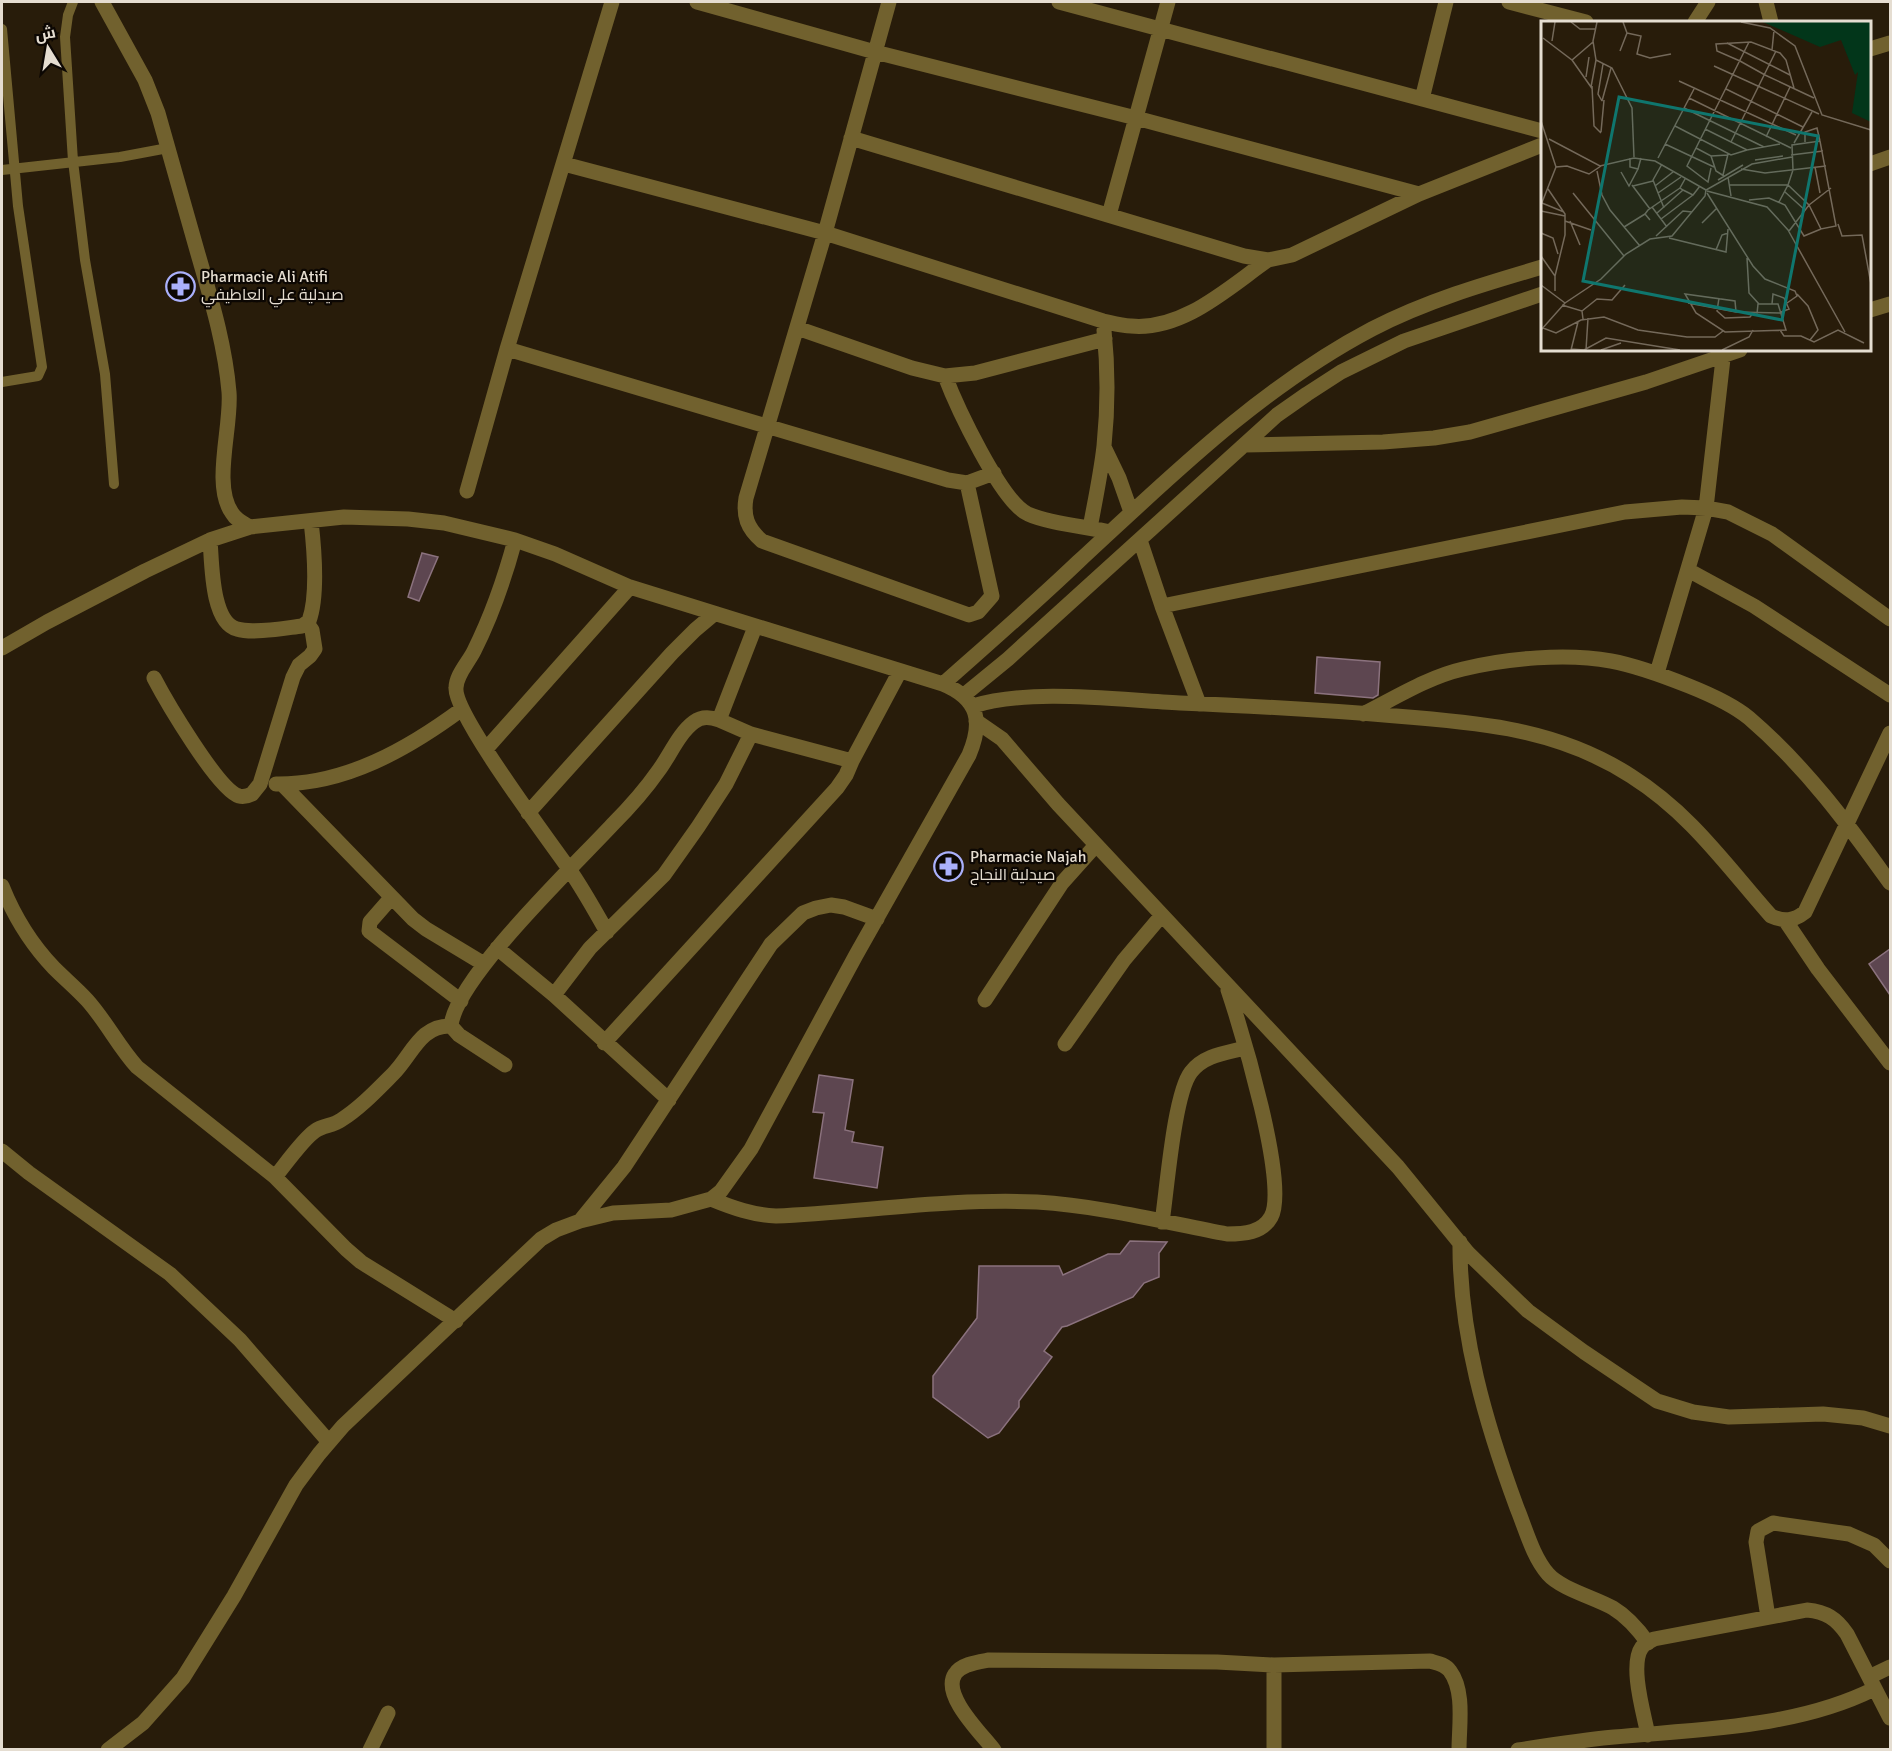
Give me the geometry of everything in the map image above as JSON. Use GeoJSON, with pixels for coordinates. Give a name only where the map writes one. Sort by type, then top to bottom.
{"type":"FeatureCollection","features":[{"type":"Feature","properties":{"kind":"street"},"geometry":{"type":"LineString","coordinates":[[102,2],[145,80],[158,113],[222,335],[229,393],[223,489],[232,513],[239,521],[250,527]]}},
{"type":"Feature","properties":{"kind":"street"},"geometry":{"type":"LineString","coordinates":[[467,492],[507,350],[612,2]]}},
{"type":"Feature","properties":{"kind":"street"},"geometry":{"type":"LineString","coordinates":[[697,2],[875,52],[1136,118],[1419,194]]}},
{"type":"Feature","properties":{"kind":"street"},"geometry":{"type":"LineString","coordinates":[[889,2],[825,233],[744,510],[746,522],[752,533],[762,541],[969,615],[978,612],[992,596],[967,483]]}},
{"type":"Feature","properties":{"kind":"street"},"geometry":{"type":"LineString","coordinates":[[1059,2],[1541,131]]}},
{"type":"Feature","properties":{"kind":"street"},"geometry":{"type":"LineString","coordinates":[[1109,215],[1168,2]]}},
{"type":"Feature","properties":{"kind":"street"},"geometry":{"type":"LineString","coordinates":[[1422,99],[1446,2]]}},
{"type":"Feature","properties":{"kind":"street"},"geometry":{"type":"LineString","coordinates":[[1509,2],[1582,21]]}},
{"type":"Feature","properties":{"kind":"street"},"geometry":{"type":"LineString","coordinates":[[1696,21],[1708,2]]}},
{"type":"Feature","properties":{"kind":"street"},"geometry":{"type":"LineString","coordinates":[[1766,2],[1771,21]]}},
{"type":"Feature","properties":{"kind":"street"},"geometry":{"type":"LineString","coordinates":[[1871,48],[1890,42]]}},
{"type":"Feature","properties":{"kind":"street"},"geometry":{"type":"LineString","coordinates":[[851,138],[1244,256],[1268,260],[1292,255],[1419,194],[1541,145]]}},
{"type":"Feature","properties":{"kind":"street"},"geometry":{"type":"LineString","coordinates":[[1871,163],[1890,157]]}},
{"type":"Feature","properties":{"kind":"street"},"geometry":{"type":"LineString","coordinates":[[564,164],[825,233],[1103,321],[1131,326],[1156,325],[1176,319],[1200,307],[1268,260]]}},
{"type":"Feature","properties":{"kind":"street"},"geometry":{"type":"LineString","coordinates":[[944,684],[1222,430],[1311,365],[1372,329],[1406,313],[1490,282],[1541,267]]}},
{"type":"Feature","properties":{"kind":"street"},"geometry":{"type":"LineString","coordinates":[[971,708],[1008,659],[1277,415],[1341,372],[1368,357],[1404,341],[1541,294]]}},
{"type":"Feature","properties":{"kind":"street"},"geometry":{"type":"LineString","coordinates":[[1871,309],[1890,304]]}},
{"type":"Feature","properties":{"kind":"street"},"geometry":{"type":"LineString","coordinates":[[1090,528],[1104,447],[1107,374],[1103,321]]}},
{"type":"Feature","properties":{"kind":"street"},"geometry":{"type":"LineString","coordinates":[[797,328],[912,368],[945,376],[975,373],[1105,339]]}},
{"type":"Feature","properties":{"kind":"street"},"geometry":{"type":"LineString","coordinates":[[507,350],[948,480],[967,483],[994,473]]}},
{"type":"Feature","properties":{"kind":"street"},"geometry":{"type":"LineString","coordinates":[[1244,445],[1383,442],[1434,438],[1470,432],[1646,382],[1729,351],[1706,508],[1657,673]]}},
{"type":"Feature","properties":{"kind":"street"},"geometry":{"type":"LineString","coordinates":[[945,376],[961,415],[1011,501],[1028,514],[1110,532]]}},
{"type":"Feature","properties":{"kind":"street"},"geometry":{"type":"LineString","coordinates":[[1104,447],[1119,478],[1131,512]]}},
{"type":"Feature","properties":{"kind":"street"},"geometry":{"type":"LineString","coordinates":[[1162,606],[1625,512],[1664,508],[1706,508],[1728,512],[1772,534],[1890,619]]}},
{"type":"Feature","properties":{"kind":"street"},"geometry":{"type":"LineString","coordinates":[[2,648],[47,622],[210,540],[250,527],[344,518],[408,519],[453,525],[515,540],[555,554],[630,587],[944,684],[1002,739],[1096,845],[1398,1167],[1460,1242],[1528,1311],[1657,1401],[1693,1412],[1730,1417],[1823,1414],[1863,1418],[1890,1426]]}},
{"type":"Feature","properties":{"kind":"street"},"geometry":{"type":"LineString","coordinates":[[210,540],[214,584],[224,621],[238,630],[302,626],[307,623],[311,615],[314,571],[311,521]]}},
{"type":"Feature","properties":{"kind":"street"},"geometry":{"type":"LineString","coordinates":[[515,540],[505,574],[474,651],[458,679],[456,693],[462,709],[486,749],[528,813],[570,870],[607,932]]}},
{"type":"Feature","properties":{"kind":"street"},"geometry":{"type":"LineString","coordinates":[[1140,540],[1199,704]]}},
{"type":"Feature","properties":{"kind":"street"},"geometry":{"type":"LineString","coordinates":[[1688,570],[1754,606],[1890,695]]}},
{"type":"Feature","properties":{"kind":"street"},"geometry":{"type":"LineString","coordinates":[[486,749],[630,587]]}},
{"type":"Feature","properties":{"kind":"street"},"geometry":{"type":"LineString","coordinates":[[528,813],[672,653],[714,614]]}},
{"type":"Feature","properties":{"kind":"street"},"geometry":{"type":"LineString","coordinates":[[154,678],[181,726],[232,793],[239,796],[252,794],[260,784],[293,677],[299,665],[315,649],[312,630],[307,623]]}},
{"type":"Feature","properties":{"kind":"street"},"geometry":{"type":"LineString","coordinates":[[719,720],[755,627]]}},
{"type":"Feature","properties":{"kind":"street"},"geometry":{"type":"LineString","coordinates":[[1364,714],[1421,685],[1460,669],[1503,661],[1555,658],[1611,661],[1657,673],[1712,696],[1747,717],[1801,768],[1848,824],[1890,883]]}},
{"type":"Feature","properties":{"kind":"street"},"geometry":{"type":"LineString","coordinates":[[604,1042],[837,788],[900,671]]}},
{"type":"Feature","properties":{"kind":"street"},"geometry":{"type":"LineString","coordinates":[[971,708],[992,700],[1034,697],[1199,704],[1451,721],[1508,729],[1551,739],[1595,757],[1631,776],[1687,818],[1771,915],[1785,920],[1797,918],[1804,912],[1890,733]]}},
{"type":"Feature","properties":{"kind":"street"},"geometry":{"type":"LineString","coordinates":[[108,1749],[143,1723],[183,1678],[234,1596],[296,1485],[329,1442],[541,1239],[556,1230],[580,1221],[613,1213],[671,1210],[711,1199],[733,1177],[751,1149],[876,919],[969,755],[977,730],[971,708]]}},
{"type":"Feature","properties":{"kind":"street"},"geometry":{"type":"LineString","coordinates":[[260,784],[315,780],[352,771],[405,748],[462,709]]}},
{"type":"Feature","properties":{"kind":"street"},"geometry":{"type":"LineString","coordinates":[[505,1065],[459,1035],[451,1026],[452,1017],[460,1001],[497,948],[635,800],[691,724],[703,717],[719,720],[751,734],[852,761]]}},
{"type":"Feature","properties":{"kind":"street"},"geometry":{"type":"LineString","coordinates":[[554,995],[578,962],[664,875],[720,793],[751,734]]}},
{"type":"Feature","properties":{"kind":"street"},"geometry":{"type":"LineString","coordinates":[[283,784],[391,898],[426,929],[484,964]]}},
{"type":"Feature","properties":{"kind":"street"},"geometry":{"type":"LineString","coordinates":[[985,1000],[1062,883],[1096,845]]}},
{"type":"Feature","properties":{"kind":"street"},"geometry":{"type":"LineString","coordinates":[[2,886],[23,930],[53,967],[86,999],[106,1023],[124,1052],[137,1066],[275,1177],[345,1249],[361,1262],[456,1321]]}},
{"type":"Feature","properties":{"kind":"street"},"geometry":{"type":"LineString","coordinates":[[391,898],[370,922],[369,930],[460,1001]]}},
{"type":"Feature","properties":{"kind":"street"},"geometry":{"type":"LineString","coordinates":[[580,1221],[624,1167],[771,944],[802,913],[831,905],[844,907],[876,919]]}},
{"type":"Feature","properties":{"kind":"street"},"geometry":{"type":"LineString","coordinates":[[1065,1044],[1124,960],[1162,915]]}},
{"type":"Feature","properties":{"kind":"street"},"geometry":{"type":"LineString","coordinates":[[1785,920],[1818,969],[1890,1063]]}},
{"type":"Feature","properties":{"kind":"street"},"geometry":{"type":"LineString","coordinates":[[497,948],[554,995],[669,1100]]}},
{"type":"Feature","properties":{"kind":"street"},"geometry":{"type":"LineString","coordinates":[[711,1199],[759,1215],[776,1216],[994,1201],[1039,1202],[1081,1207],[1227,1234],[1243,1234],[1266,1225],[1273,1215],[1276,1201],[1274,1167],[1245,1048],[1226,984]]}},
{"type":"Feature","properties":{"kind":"street"},"geometry":{"type":"LineString","coordinates":[[275,1177],[312,1133],[324,1126],[336,1123],[353,1111],[394,1072],[425,1034],[433,1028],[451,1026]]}},
{"type":"Feature","properties":{"kind":"street"},"geometry":{"type":"LineString","coordinates":[[1162,1222],[1179,1106],[1188,1078],[1192,1071],[1208,1058],[1245,1048]]}},
{"type":"Feature","properties":{"kind":"street"},"geometry":{"type":"LineString","coordinates":[[2,1151],[29,1173],[170,1274],[240,1340],[329,1442]]}},
{"type":"Feature","properties":{"kind":"street"},"geometry":{"type":"LineString","coordinates":[[1460,1242],[1460,1269],[1469,1344],[1488,1420],[1511,1491],[1540,1564],[1550,1577],[1613,1608],[1632,1622],[1648,1643]]}},
{"type":"Feature","properties":{"kind":"street"},"geometry":{"type":"LineString","coordinates":[[1768,1617],[1756,1542],[1758,1531],[1768,1524],[1849,1534],[1874,1545],[1890,1561]]}},
{"type":"Feature","properties":{"kind":"street"},"geometry":{"type":"LineString","coordinates":[[1648,1735],[1636,1670],[1638,1656],[1643,1646],[1654,1639],[1807,1610],[1823,1612],[1840,1623],[1890,1718]]}},
{"type":"Feature","properties":{"kind":"street"},"geometry":{"type":"LineString","coordinates":[[994,1749],[958,1705],[952,1691],[955,1674],[971,1664],[989,1660],[1217,1662],[1274,1665],[1337,1665],[1430,1660],[1443,1665],[1450,1671],[1459,1696],[1459,1749]]}},
{"type":"Feature","properties":{"kind":"street"},"geometry":{"type":"LineString","coordinates":[[1274,1665],[1274,1749]]}},
{"type":"Feature","properties":{"kind":"street"},"geometry":{"type":"LineString","coordinates":[[1518,1749],[1616,1743],[1648,1735],[1752,1724],[1848,1702],[1890,1667]]}},
{"type":"Feature","properties":{"kind":"street"},"geometry":{"type":"LineString","coordinates":[[370,1749],[388,1713]]}},
{"type":"Feature","properties":{"kind":"lane"},"geometry":{"type":"LineString","coordinates":[[73,2],[65,37],[74,161],[85,260],[105,374],[114,484]]}},
{"type":"Feature","properties":{"kind":"lane"},"geometry":{"type":"LineString","coordinates":[[2,29],[14,169],[25,260],[42,367],[38,376],[2,382]]}},
{"type":"Feature","properties":{"kind":"lane"},"geometry":{"type":"LineString","coordinates":[[2,170],[120,157],[168,148]]}},
{"type":"Feature","properties":{"kind":"building"},"geometry":{"type":"Polygon","coordinates":[[[422,553],[438,557],[419,601],[408,597],[422,553]]]}},
{"type":"Feature","properties":{"kind":"building"},"geometry":{"type":"Polygon","coordinates":[[[1317,657],[1380,662],[1378,695],[1373,698],[1315,693],[1317,657]]]}},
{"type":"Feature","properties":{"kind":"building"},"geometry":{"type":"Polygon","coordinates":[[[1890,949],[1890,995],[1869,964],[1890,949]]]}},
{"type":"Feature","properties":{"kind":"building"},"geometry":{"type":"Polygon","coordinates":[[[819,1075],[853,1080],[845,1130],[854,1132],[852,1142],[883,1147],[877,1188],[814,1178],[824,1113],[813,1112],[819,1075]]]}},
{"type":"Feature","properties":{"kind":"building"},"geometry":{"type":"Polygon","coordinates":[[[1130,1241],[1167,1242],[1159,1253],[1159,1277],[1144,1283],[1133,1297],[1062,1327],[1044,1351],[1052,1357],[1019,1401],[1019,1407],[999,1433],[988,1438],[933,1397],[933,1376],[977,1318],[979,1266],[1059,1266],[1063,1275],[1108,1254],[1120,1254],[1130,1241]]]}},
{"type":"Feature","properties":{"kind":"place","name":"Pharmacie Ali Atifi صيدلية علي العاطيفي"},"geometry":{"type":"Point","coordinates":[180,286]}},
{"type":"Feature","properties":{"kind":"place","name":"Pharmacie Najah صيدلية النجاح"},"geometry":{"type":"Point","coordinates":[949,866]}}]}
